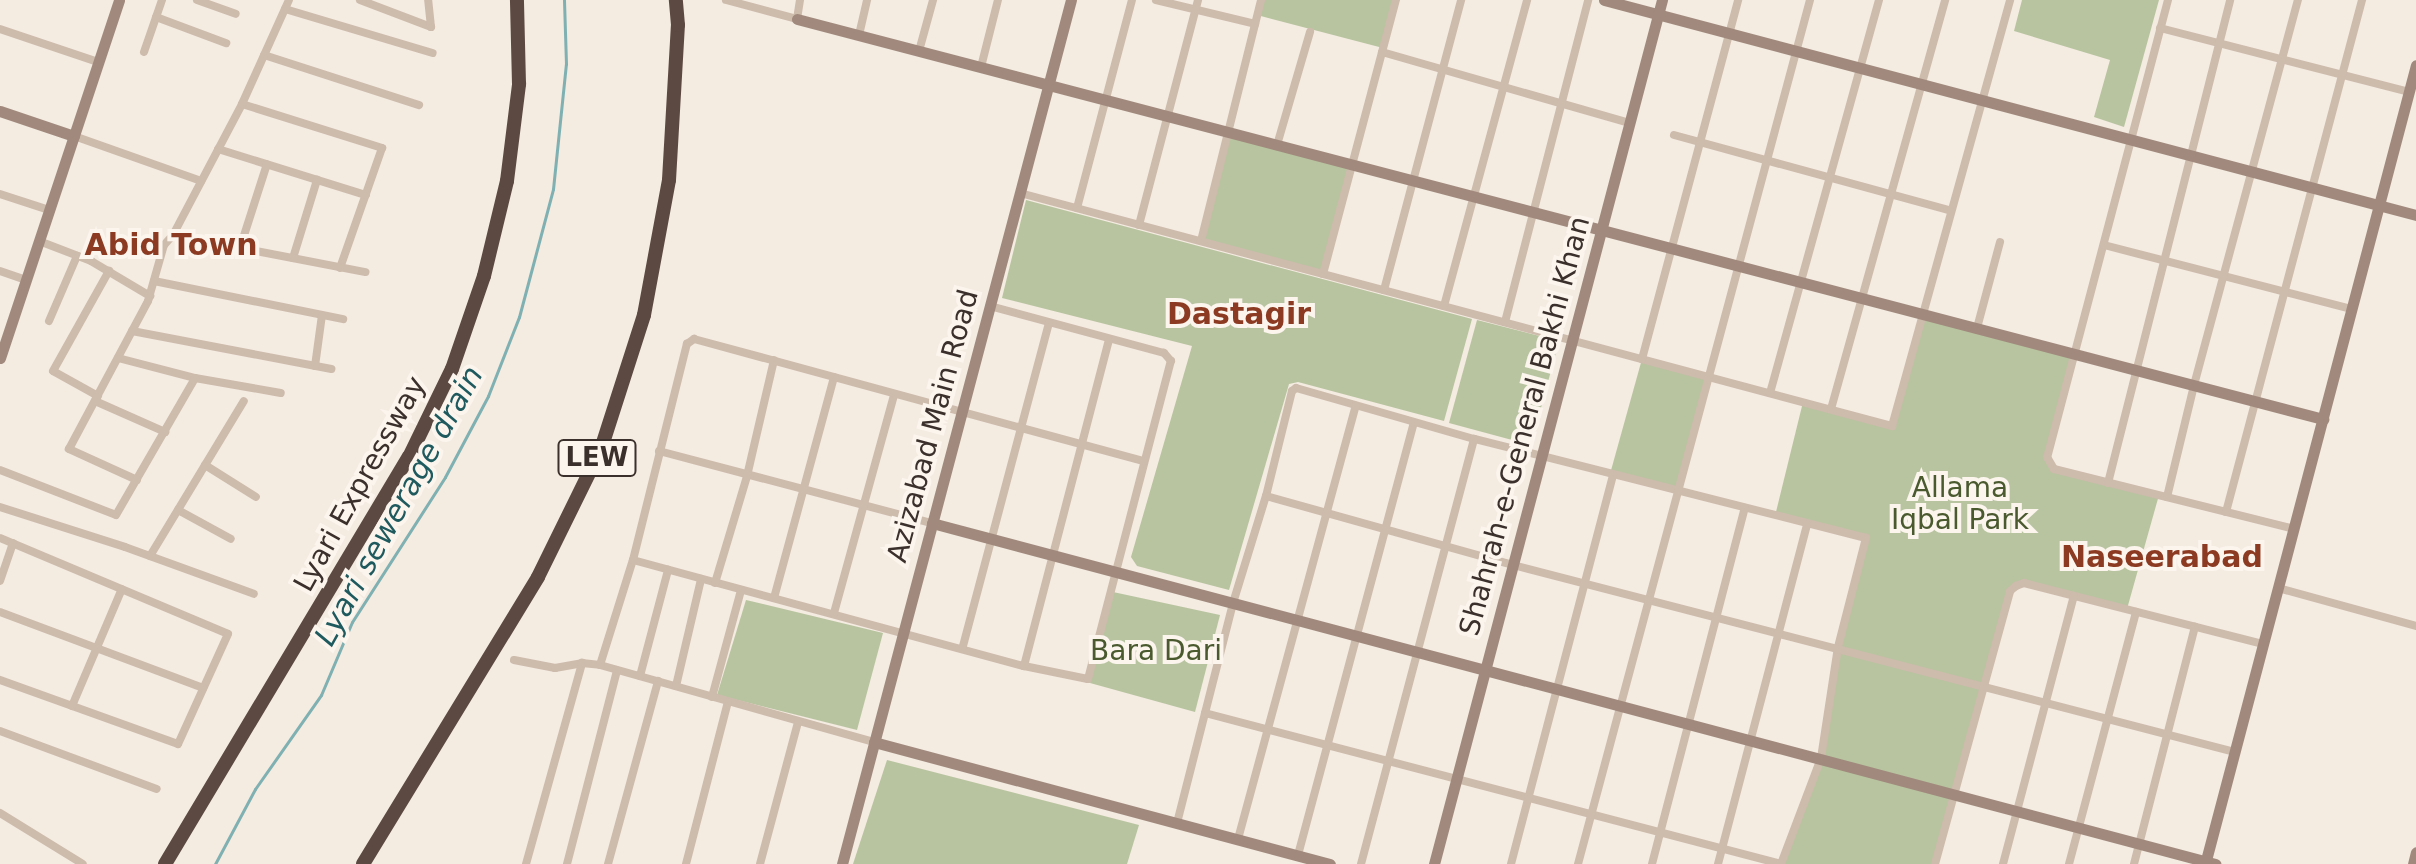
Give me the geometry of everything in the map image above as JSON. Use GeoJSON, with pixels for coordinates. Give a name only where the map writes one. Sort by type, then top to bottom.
{"type":"FeatureCollection","features":[{"type":"Feature","properties":{"kind":"highway","name":"Lyari Expressway"},"geometry":{"type":"LineString","coordinates":[[165,864],[398,476],[452,369],[484,276],[507,181],[519,84],[517,0]]}},
{"type":"Feature","properties":{"kind":"highway","name":"LEW"},"geometry":{"type":"LineString","coordinates":[[363,864],[538,577],[601,449],[644,315],[669,180],[678,25],[676,0]]}},
{"type":"Feature","properties":{"kind":"street"},"geometry":{"type":"LineString","coordinates":[[1,354],[119,0]]}},
{"type":"Feature","properties":{"kind":"street"},"geometry":{"type":"LineString","coordinates":[[144,52],[162,0]]}},
{"type":"Feature","properties":{"kind":"street"},"geometry":{"type":"LineString","coordinates":[[197,0],[236,14]]}},
{"type":"Feature","properties":{"kind":"street"},"geometry":{"type":"LineString","coordinates":[[360,0],[431,27],[428,0]]}},
{"type":"Feature","properties":{"kind":"street"},"geometry":{"type":"LineString","coordinates":[[726,0],[2323,419]]}},
{"type":"Feature","properties":{"kind":"street"},"geometry":{"type":"LineString","coordinates":[[797,19],[800,0]]}},
{"type":"Feature","properties":{"kind":"street"},"geometry":{"type":"LineString","coordinates":[[859,35],[867,0]]}},
{"type":"Feature","properties":{"kind":"street"},"geometry":{"type":"LineString","coordinates":[[919,51],[933,0]]}},
{"type":"Feature","properties":{"kind":"street"},"geometry":{"type":"LineString","coordinates":[[981,67],[998,0]]}},
{"type":"Feature","properties":{"kind":"street","name":"Azizabad Main Road"},"geometry":{"type":"LineString","coordinates":[[842,864],[1071,0]]}},
{"type":"Feature","properties":{"kind":"street"},"geometry":{"type":"LineString","coordinates":[[1077,208],[1132,0]]}},
{"type":"Feature","properties":{"kind":"street"},"geometry":{"type":"LineString","coordinates":[[1156,0],[1197,5],[1255,24]]}},
{"type":"Feature","properties":{"kind":"street"},"geometry":{"type":"LineString","coordinates":[[1201,241],[1261,0]]}},
{"type":"Feature","properties":{"kind":"street"},"geometry":{"type":"LineString","coordinates":[[1323,274],[1396,0]]}},
{"type":"Feature","properties":{"kind":"street"},"geometry":{"type":"LineString","coordinates":[[1384,290],[1461,0]]}},
{"type":"Feature","properties":{"kind":"street"},"geometry":{"type":"LineString","coordinates":[[1444,306],[1527,0]]}},
{"type":"Feature","properties":{"kind":"street"},"geometry":{"type":"LineString","coordinates":[[1505,322],[1588,0]]}},
{"type":"Feature","properties":{"kind":"street"},"geometry":{"type":"LineString","coordinates":[[1604,0],[2416,215]]}},
{"type":"Feature","properties":{"kind":"street","name":"Shahrah-e-General Bakhi Khan"},"geometry":{"type":"LineString","coordinates":[[1434,864],[1662,0]]}},
{"type":"Feature","properties":{"kind":"street"},"geometry":{"type":"LineString","coordinates":[[1642,359],[1738,0]]}},
{"type":"Feature","properties":{"kind":"street"},"geometry":{"type":"LineString","coordinates":[[1578,864],[1810,0]]}},
{"type":"Feature","properties":{"kind":"street"},"geometry":{"type":"LineString","coordinates":[[1770,393],[1879,0]]}},
{"type":"Feature","properties":{"kind":"street"},"geometry":{"type":"LineString","coordinates":[[1831,409],[1945,0]]}},
{"type":"Feature","properties":{"kind":"street"},"geometry":{"type":"LineString","coordinates":[[1020,193],[1892,426],[2010,0]]}},
{"type":"Feature","properties":{"kind":"street"},"geometry":{"type":"LineString","coordinates":[[2168,0],[2047,457],[2054,469],[2294,529]]}},
{"type":"Feature","properties":{"kind":"street"},"geometry":{"type":"LineString","coordinates":[[2108,483],[2230,0]]}},
{"type":"Feature","properties":{"kind":"street"},"geometry":{"type":"LineString","coordinates":[[2167,497],[2194,385],[2298,0]]}},
{"type":"Feature","properties":{"kind":"street"},"geometry":{"type":"LineString","coordinates":[[2226,512],[2362,0]]}},
{"type":"Feature","properties":{"kind":"street"},"geometry":{"type":"LineString","coordinates":[[137,480],[69,449],[150,296],[164,245],[173,235],[242,104],[287,5],[433,53]]}},
{"type":"Feature","properties":{"kind":"street"},"geometry":{"type":"LineString","coordinates":[[1139,225],[1197,5]]}},
{"type":"Feature","properties":{"kind":"street"},"geometry":{"type":"LineString","coordinates":[[156,17],[226,43]]}},
{"type":"Feature","properties":{"kind":"street"},"geometry":{"type":"LineString","coordinates":[[2160,28],[2409,92]]}},
{"type":"Feature","properties":{"kind":"street"},"geometry":{"type":"LineString","coordinates":[[0,29],[98,62]]}},
{"type":"Feature","properties":{"kind":"street"},"geometry":{"type":"LineString","coordinates":[[1277,145],[1310,32]]}},
{"type":"Feature","properties":{"kind":"street"},"geometry":{"type":"LineString","coordinates":[[1382,52],[1630,123]]}},
{"type":"Feature","properties":{"kind":"street"},"geometry":{"type":"LineString","coordinates":[[264,55],[419,105]]}},
{"type":"Feature","properties":{"kind":"street"},"geometry":{"type":"LineString","coordinates":[[659,451],[2209,863],[2263,644],[2416,65]]}},
{"type":"Feature","properties":{"kind":"street"},"geometry":{"type":"LineString","coordinates":[[242,104],[382,148],[340,268]]}},
{"type":"Feature","properties":{"kind":"street"},"geometry":{"type":"LineString","coordinates":[[0,111],[201,181]]}},
{"type":"Feature","properties":{"kind":"street"},"geometry":{"type":"LineString","coordinates":[[1674,135],[1951,211]]}},
{"type":"Feature","properties":{"kind":"street"},"geometry":{"type":"LineString","coordinates":[[218,149],[366,195]]}},
{"type":"Feature","properties":{"kind":"street"},"geometry":{"type":"LineString","coordinates":[[240,248],[267,164]]}},
{"type":"Feature","properties":{"kind":"street"},"geometry":{"type":"LineString","coordinates":[[293,258],[317,180]]}},
{"type":"Feature","properties":{"kind":"street"},"geometry":{"type":"LineString","coordinates":[[0,194],[49,210]]}},
{"type":"Feature","properties":{"kind":"street"},"geometry":{"type":"LineString","coordinates":[[173,235],[365,272]]}},
{"type":"Feature","properties":{"kind":"street"},"geometry":{"type":"LineString","coordinates":[[39,241],[109,271],[150,296]]}},
{"type":"Feature","properties":{"kind":"street"},"geometry":{"type":"LineString","coordinates":[[1977,328],[2000,242]]}},
{"type":"Feature","properties":{"kind":"street"},"geometry":{"type":"LineString","coordinates":[[2104,245],[2352,309]]}},
{"type":"Feature","properties":{"kind":"street"},"geometry":{"type":"LineString","coordinates":[[49,321],[77,256]]}},
{"type":"Feature","properties":{"kind":"street"},"geometry":{"type":"LineString","coordinates":[[0,271],[26,280]]}},
{"type":"Feature","properties":{"kind":"street"},"geometry":{"type":"LineString","coordinates":[[109,271],[53,371],[96,398],[165,432]]}},
{"type":"Feature","properties":{"kind":"street"},"geometry":{"type":"LineString","coordinates":[[154,281],[343,319]]}},
{"type":"Feature","properties":{"kind":"street"},"geometry":{"type":"LineString","coordinates":[[633,560],[963,646],[1024,666],[1088,679],[1113,571],[1171,361],[1164,353],[990,306]]}},
{"type":"Feature","properties":{"kind":"street"},"geometry":{"type":"LineString","coordinates":[[315,366],[322,315]]}},
{"type":"Feature","properties":{"kind":"street"},"geometry":{"type":"LineString","coordinates":[[963,646],[1049,323]]}},
{"type":"Feature","properties":{"kind":"street"},"geometry":{"type":"LineString","coordinates":[[132,331],[331,369]]}},
{"type":"Feature","properties":{"kind":"street"},"geometry":{"type":"LineString","coordinates":[[600,665],[633,560],[687,344],[694,339],[961,414],[1144,461]]}},
{"type":"Feature","properties":{"kind":"street"},"geometry":{"type":"LineString","coordinates":[[1024,666],[1109,340]]}},
{"type":"Feature","properties":{"kind":"street"},"geometry":{"type":"LineString","coordinates":[[118,358],[195,378],[281,393]]}},
{"type":"Feature","properties":{"kind":"street"},"geometry":{"type":"LineString","coordinates":[[715,583],[747,476],[774,360]]}},
{"type":"Feature","properties":{"kind":"street"},"geometry":{"type":"LineString","coordinates":[[774,598],[834,377]]}},
{"type":"Feature","properties":{"kind":"street"},"geometry":{"type":"LineString","coordinates":[[0,470],[116,515],[195,378]]}},
{"type":"Feature","properties":{"kind":"street"},"geometry":{"type":"LineString","coordinates":[[1177,823],[1205,713],[1233,603],[1266,496],[1293,389],[1474,439],[1866,538],[1838,647],[1821,758],[1781,864],[1205,713]]}},
{"type":"Feature","properties":{"kind":"street"},"geometry":{"type":"LineString","coordinates":[[834,613],[894,395]]}},
{"type":"Feature","properties":{"kind":"street"},"geometry":{"type":"LineString","coordinates":[[150,556],[244,401]]}},
{"type":"Feature","properties":{"kind":"street"},"geometry":{"type":"LineString","coordinates":[[1238,839],[1356,406]]}},
{"type":"Feature","properties":{"kind":"street"},"geometry":{"type":"LineString","coordinates":[[1298,855],[1414,423]]}},
{"type":"Feature","properties":{"kind":"street"},"geometry":{"type":"LineString","coordinates":[[1361,864],[1474,439]]}},
{"type":"Feature","properties":{"kind":"street"},"geometry":{"type":"LineString","coordinates":[[205,465],[256,497]]}},
{"type":"Feature","properties":{"kind":"street"},"geometry":{"type":"LineString","coordinates":[[1511,864],[1613,475]]}},
{"type":"Feature","properties":{"kind":"street"},"geometry":{"type":"LineString","coordinates":[[1266,496],[1513,565],[2235,752]]}},
{"type":"Feature","properties":{"kind":"street"},"geometry":{"type":"LineString","coordinates":[[0,507],[254,594]]}},
{"type":"Feature","properties":{"kind":"street"},"geometry":{"type":"LineString","coordinates":[[1652,864],[1686,723],[1745,508]]}},
{"type":"Feature","properties":{"kind":"street"},"geometry":{"type":"LineString","coordinates":[[178,510],[231,539]]}},
{"type":"Feature","properties":{"kind":"street"},"geometry":{"type":"LineString","coordinates":[[1718,864],[1807,524]]}},
{"type":"Feature","properties":{"kind":"street"},"geometry":{"type":"LineString","coordinates":[[0,538],[228,634],[178,744],[0,680]]}},
{"type":"Feature","properties":{"kind":"street"},"geometry":{"type":"LineString","coordinates":[[0,581],[13,543]]}},
{"type":"Feature","properties":{"kind":"street"},"geometry":{"type":"LineString","coordinates":[[640,676],[668,570]]}},
{"type":"Feature","properties":{"kind":"street"},"geometry":{"type":"LineString","coordinates":[[676,686],[701,579]]}},
{"type":"Feature","properties":{"kind":"street"},"geometry":{"type":"LineString","coordinates":[[1935,864],[2010,591],[2024,583],[2263,644]]}},
{"type":"Feature","properties":{"kind":"street"},"geometry":{"type":"LineString","coordinates":[[2278,588],[2416,626]]}},
{"type":"Feature","properties":{"kind":"street"},"geometry":{"type":"LineString","coordinates":[[72,706],[122,589]]}},
{"type":"Feature","properties":{"kind":"street"},"geometry":{"type":"LineString","coordinates":[[712,697],[741,590]]}},
{"type":"Feature","properties":{"kind":"street"},"geometry":{"type":"LineString","coordinates":[[2003,864],[2074,596]]}},
{"type":"Feature","properties":{"kind":"street"},"geometry":{"type":"LineString","coordinates":[[0,612],[203,688]]}},
{"type":"Feature","properties":{"kind":"street"},"geometry":{"type":"LineString","coordinates":[[2069,864],[2136,612]]}},
{"type":"Feature","properties":{"kind":"street"},"geometry":{"type":"LineString","coordinates":[[2134,864],[2195,627]]}},
{"type":"Feature","properties":{"kind":"street"},"geometry":{"type":"LineString","coordinates":[[514,660],[555,668],[582,663],[600,665],[798,722],[1330,864]]}},
{"type":"Feature","properties":{"kind":"street"},"geometry":{"type":"LineString","coordinates":[[526,864],[582,663]]}},
{"type":"Feature","properties":{"kind":"street"},"geometry":{"type":"LineString","coordinates":[[567,864],[617,670]]}},
{"type":"Feature","properties":{"kind":"street"},"geometry":{"type":"LineString","coordinates":[[608,864],[658,681]]}},
{"type":"Feature","properties":{"kind":"street"},"geometry":{"type":"LineString","coordinates":[[686,864],[728,702]]}},
{"type":"Feature","properties":{"kind":"street"},"geometry":{"type":"LineString","coordinates":[[760,864],[798,722]]}},
{"type":"Feature","properties":{"kind":"street"},"geometry":{"type":"LineString","coordinates":[[0,731],[157,789]]}},
{"type":"Feature","properties":{"kind":"street"},"geometry":{"type":"LineString","coordinates":[[0,813],[83,864]]}},
{"type":"Feature","properties":{"kind":"street"},"geometry":{"type":"LineString","coordinates":[[2413,864],[2416,852]]}},
{"type":"Feature","properties":{"kind":"green space"},"geometry":{"type":"Polygon","coordinates":[[[1261,0],[1394,0],[1383,48],[1257,15],[1261,0]]]}},
{"type":"Feature","properties":{"kind":"green space"},"geometry":{"type":"Polygon","coordinates":[[[2022,0],[2159,0],[2124,127],[2094,117],[2110,60],[2014,31],[2022,0]]]}},
{"type":"Feature","properties":{"kind":"green space"},"geometry":{"type":"Polygon","coordinates":[[[1226,131],[1353,164],[1323,274],[1201,241],[1226,131]]]}},
{"type":"Feature","properties":{"kind":"green space"},"geometry":{"type":"Polygon","coordinates":[[[1026,200],[1472,319],[1444,421],[1298,382],[1289,384],[1229,590],[1137,566],[1131,557],[1192,346],[1002,298],[1026,200]]]}},
{"type":"Feature","properties":{"kind":"green space","name":"Allama Iqbal Park"},"geometry":{"type":"Polygon","coordinates":[[[1923,314],[2075,354],[2047,456],[2051,465],[2159,495],[2127,609],[2024,583],[2010,591],[1935,864],[1784,864],[1821,758],[1838,647],[1866,539],[1775,516],[1803,402],[1892,425],[1923,314]]]}},
{"type":"Feature","properties":{"kind":"green space"},"geometry":{"type":"Polygon","coordinates":[[[1477,320],[1559,341],[1531,445],[1449,423],[1477,320]]]}},
{"type":"Feature","properties":{"kind":"green space"},"geometry":{"type":"Polygon","coordinates":[[[1642,359],[1709,377],[1678,492],[1610,474],[1642,359]]]}},
{"type":"Feature","properties":{"kind":"green space","name":"Bara Dari"},"geometry":{"type":"Polygon","coordinates":[[[1113,592],[1220,615],[1195,712],[1090,683],[1113,592]]]}},
{"type":"Feature","properties":{"kind":"green space"},"geometry":{"type":"Polygon","coordinates":[[[746,600],[883,633],[857,730],[717,695],[746,600]]]}},
{"type":"Feature","properties":{"kind":"green space"},"geometry":{"type":"Polygon","coordinates":[[[887,760],[1139,825],[1127,864],[853,864],[887,760]]]}},
{"type":"Feature","properties":{"kind":"waterway","name":"Lyari sewerage drain"},"geometry":{"type":"LineString","coordinates":[[215,864],[255,789],[321,695],[352,622],[445,477],[488,396],[519,317],[553,189],[566,64],[564,0]]}},
{"type":"Feature","properties":{"kind":"district","name":"Abid Town"},"geometry":{"type":"Point","coordinates":[171,245]}},
{"type":"Feature","properties":{"kind":"district","name":"Dastagir"},"geometry":{"type":"Point","coordinates":[1239,314]}},
{"type":"Feature","properties":{"kind":"district","name":"Naseerabad"},"geometry":{"type":"Point","coordinates":[2162,557]}}]}
